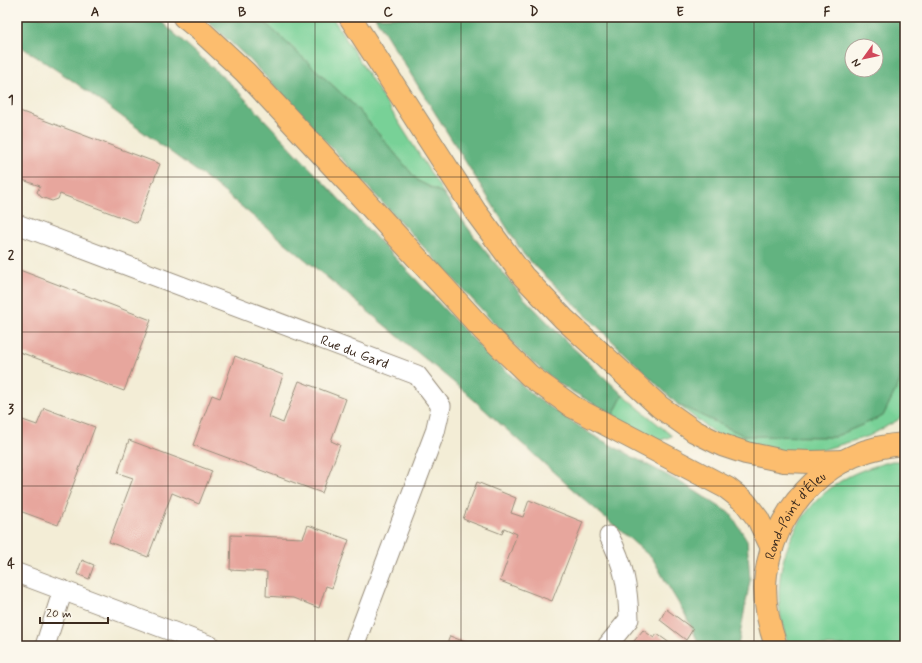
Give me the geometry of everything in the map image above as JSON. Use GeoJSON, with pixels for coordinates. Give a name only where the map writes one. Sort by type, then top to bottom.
{"type":"FeatureCollection","features":[{"type":"Feature","properties":{"kind":"highway"},"geometry":{"type":"LineString","coordinates":[[184,17],[245,72],[362,197],[484,331],[530,376],[573,406],[727,488],[745,502],[758,519],[772,548]]}},
{"type":"Feature","properties":{"kind":"highway"},"geometry":{"type":"LineString","coordinates":[[350,17],[476,211],[523,276],[564,319],[660,407],[694,431],[722,445],[746,453],[784,461],[844,461]]}},
{"type":"Feature","properties":{"kind":"highway","name":"Rond-Point d’Éleu"},"geometry":{"type":"LineString","coordinates":[[776,646],[770,631],[766,604],[766,576],[772,548],[780,527],[792,507],[807,489],[824,473],[844,461],[867,451],[901,441]]}},
{"type":"Feature","properties":{"kind":"street","name":"Rue du Gard"},"geometry":{"type":"LineString","coordinates":[[17,224],[417,376],[442,406],[435,432],[354,646]]}},
{"type":"Feature","properties":{"kind":"street"},"geometry":{"type":"LineString","coordinates":[[607,646],[629,619],[628,589],[618,552],[609,536]]}},
{"type":"Feature","properties":{"kind":"street"},"geometry":{"type":"LineString","coordinates":[[17,573],[211,646]]}},
{"type":"Feature","properties":{"kind":"street"},"geometry":{"type":"LineString","coordinates":[[45,646],[63,590]]}},
{"type":"Feature","properties":{"kind":"green space"},"geometry":{"type":"Polygon","coordinates":[[[17,17],[156,17],[233,86],[489,356],[538,399],[594,436],[687,486],[731,514],[747,540],[750,580],[738,646],[700,646],[685,614],[653,559],[571,488],[464,391],[213,183],[73,81],[17,44],[17,17]]]}},
{"type":"Feature","properties":{"kind":"green space"},"geometry":{"type":"Polygon","coordinates":[[[203,17],[259,17],[356,107],[418,181],[444,194],[478,242],[522,296],[567,342],[623,395],[613,415],[556,382],[522,353],[250,60],[203,17]]]}},
{"type":"Feature","properties":{"kind":"green space"},"geometry":{"type":"Polygon","coordinates":[[[259,17],[332,17],[444,194],[418,181],[356,107],[259,17]]]}},
{"type":"Feature","properties":{"kind":"green space"},"geometry":{"type":"Polygon","coordinates":[[[375,17],[905,17],[905,308],[900,381],[883,416],[834,437],[745,436],[677,404],[524,255],[375,17]]]}},
{"type":"Feature","properties":{"kind":"green space"},"geometry":{"type":"Polygon","coordinates":[[[905,308],[905,411],[898,420],[869,436],[819,451],[783,455],[717,435],[677,404],[745,436],[834,437],[883,416],[900,381],[905,308]]]}},
{"type":"Feature","properties":{"kind":"green space"},"geometry":{"type":"Polygon","coordinates":[[[623,395],[672,436],[659,441],[613,415],[623,395]]]}},
{"type":"Feature","properties":{"kind":"green space"},"geometry":{"type":"Polygon","coordinates":[[[892,461],[905,461],[905,646],[789,646],[782,623],[779,599],[780,575],[786,552],[795,531],[808,511],[824,493],[850,476],[892,461]]]}},
{"type":"Feature","properties":{"kind":"building"},"geometry":{"type":"Polygon","coordinates":[[[17,110],[160,164],[137,223],[60,194],[58,199],[52,201],[41,197],[37,192],[40,186],[17,178],[17,110]]]}},
{"type":"Feature","properties":{"kind":"building"},"geometry":{"type":"Polygon","coordinates":[[[17,269],[151,320],[124,391],[17,351],[17,269]]]}},
{"type":"Feature","properties":{"kind":"building"},"geometry":{"type":"Polygon","coordinates":[[[235,356],[283,375],[269,417],[283,423],[299,381],[346,399],[331,441],[340,445],[322,493],[193,445],[212,395],[220,398],[235,356]]]}},
{"type":"Feature","properties":{"kind":"building"},"geometry":{"type":"Polygon","coordinates":[[[44,408],[95,427],[58,525],[17,510],[17,481],[21,471],[17,470],[17,418],[37,425],[44,408]]]}},
{"type":"Feature","properties":{"kind":"building"},"geometry":{"type":"Polygon","coordinates":[[[129,440],[212,471],[199,504],[172,493],[148,557],[109,542],[133,478],[118,473],[129,440]]]}},
{"type":"Feature","properties":{"kind":"building"},"geometry":{"type":"Polygon","coordinates":[[[477,482],[516,498],[511,513],[523,517],[529,500],[583,522],[552,601],[500,581],[517,534],[504,528],[502,534],[463,519],[477,482]]]}},
{"type":"Feature","properties":{"kind":"building"},"geometry":{"type":"Polygon","coordinates":[[[308,525],[349,540],[332,588],[326,586],[319,608],[293,598],[266,596],[267,572],[230,570],[231,535],[303,538],[308,525]]]}},
{"type":"Feature","properties":{"kind":"building"},"geometry":{"type":"Polygon","coordinates":[[[82,560],[94,565],[89,579],[77,574],[82,560]]]}},
{"type":"Feature","properties":{"kind":"building"},"geometry":{"type":"Polygon","coordinates":[[[666,609],[693,629],[686,640],[660,620],[666,609]]]}},
{"type":"Feature","properties":{"kind":"building"},"geometry":{"type":"Polygon","coordinates":[[[643,630],[654,638],[657,634],[674,646],[630,646],[643,630]]]}},
{"type":"Feature","properties":{"kind":"building"},"geometry":{"type":"Polygon","coordinates":[[[450,636],[475,646],[446,646],[450,636]]]}}]}
